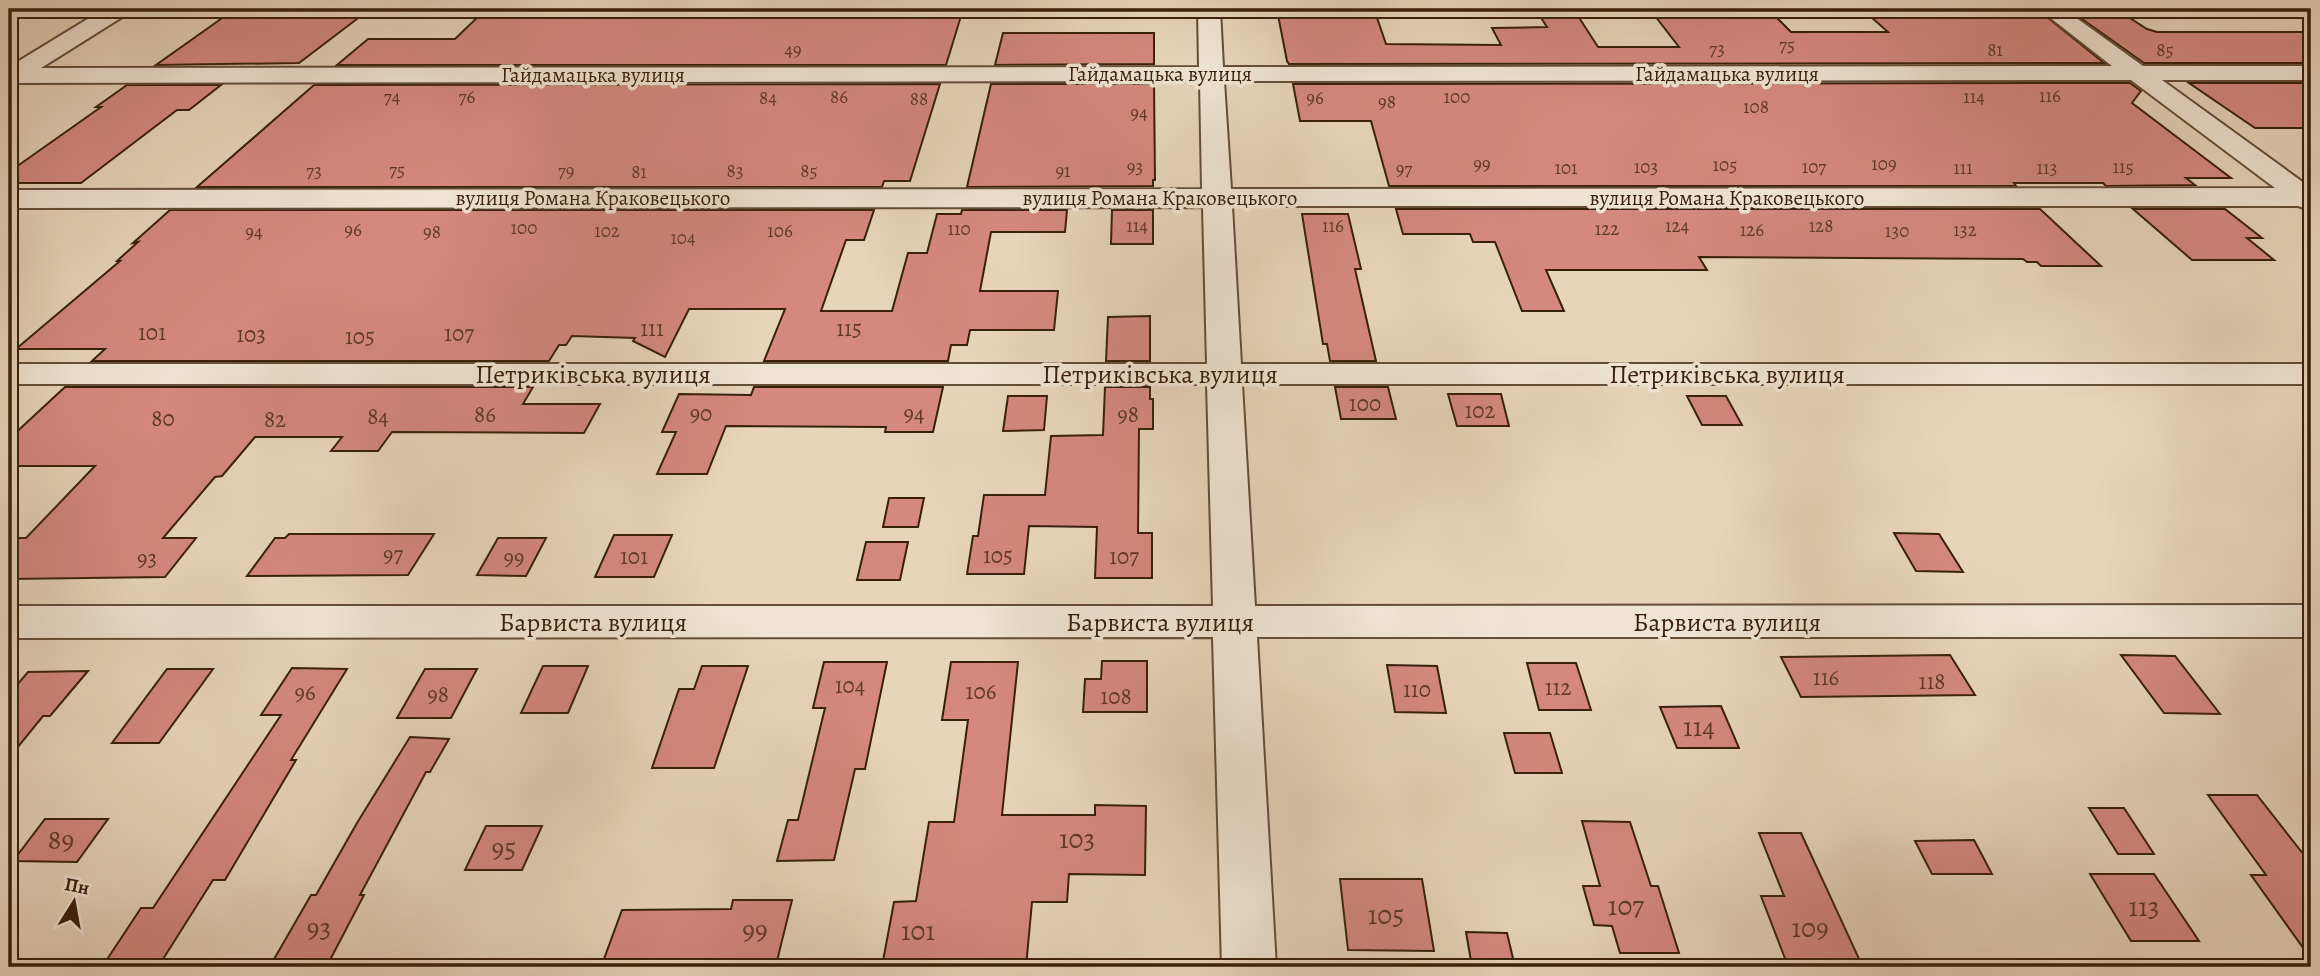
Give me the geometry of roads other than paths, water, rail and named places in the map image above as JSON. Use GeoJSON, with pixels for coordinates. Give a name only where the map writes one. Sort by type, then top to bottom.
{"type":"FeatureCollection","features":[{"type":"Feature","properties":{"kind":"street"},"geometry":{"type":"LineString","coordinates":[[10,76],[119,9]]}},
{"type":"Feature","properties":{"kind":"street"},"geometry":{"type":"LineString","coordinates":[[1209,9],[1249,967]]}},
{"type":"Feature","properties":{"kind":"street"},"geometry":{"type":"LineString","coordinates":[[2050,9],[2309,199]]}},
{"type":"Feature","properties":{"kind":"street","name":"Гайдамацька вулиця"},"geometry":{"type":"LineString","coordinates":[[10,76],[2311,73]]}},
{"type":"Feature","properties":{"kind":"street","name":"вулиця Романа Краковецького"},"geometry":{"type":"LineString","coordinates":[[9,199],[2309,199]]}},
{"type":"Feature","properties":{"kind":"street","name":"Петриківська вулиця"},"geometry":{"type":"LineString","coordinates":[[9,374],[2311,374]]}},
{"type":"Feature","properties":{"kind":"street","name":"Барвиста вулиця"},"geometry":{"type":"LineString","coordinates":[[9,622],[2311,621]]}}]}
